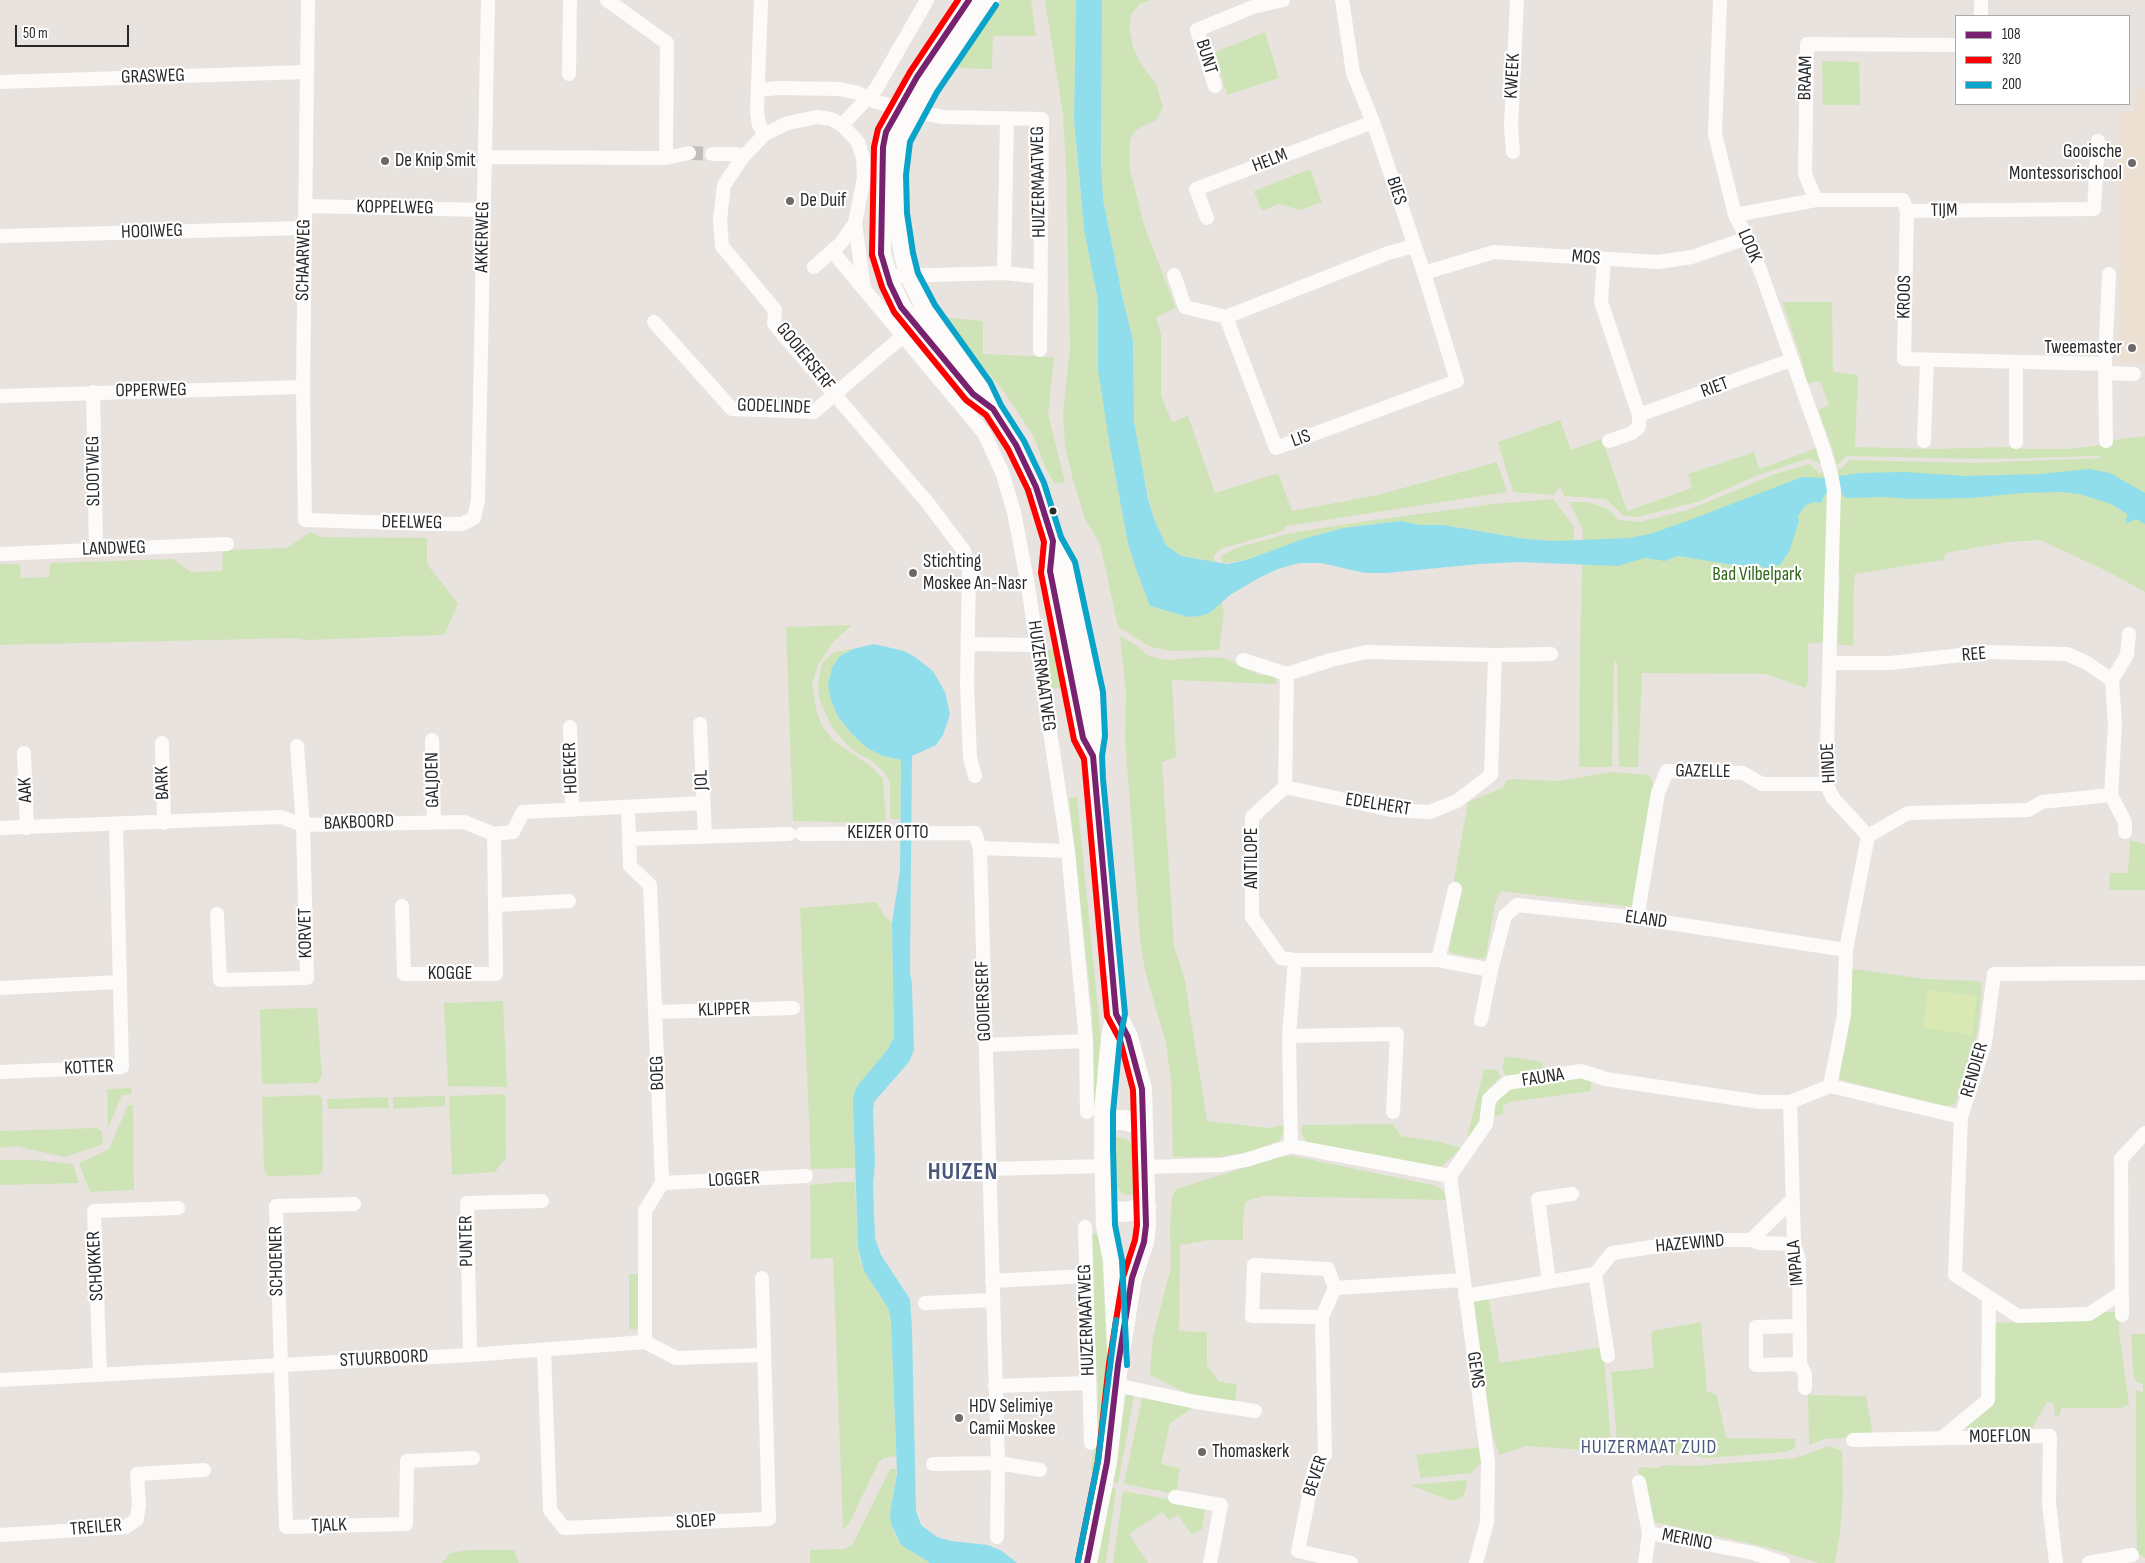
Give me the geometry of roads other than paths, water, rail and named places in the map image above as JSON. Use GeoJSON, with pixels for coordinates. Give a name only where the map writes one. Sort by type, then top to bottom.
{"type":"FeatureCollection","features":[{"type":"Feature","properties":{"kind":"main road","name":"HUIZERMAATWEG"},"geometry":{"type":"LineString","coordinates":[[969,0],[906,110],[897,175],[898,214],[904,255],[910,276],[927,310],[982,386],[993,409],[1016,445],[1036,487],[1053,541],[1050,571],[1082,738],[1093,756],[1116,1014],[1111,1038],[1104,1125],[1106,1206],[1108,1238],[1112,1260],[1117,1375]]}},
{"type":"Feature","properties":{"kind":"main road","name":"HUIZERMAATWEG"},"geometry":{"type":"LineString","coordinates":[[989,0],[929,87],[886,132],[883,147],[882,254],[886,274],[901,307],[973,394],[993,409]]}},
{"type":"Feature","properties":{"kind":"main road","name":"HUIZERMAATWEG"},"geometry":{"type":"LineString","coordinates":[[1087,1563],[1106,1462],[1132,1278],[1144,1242],[1146,1208],[1142,1089],[1137,1064],[1128,1037],[1116,1014]]}},
{"type":"Feature","properties":{"kind":"main road"},"geometry":{"type":"LineString","coordinates":[[1104,1125],[1115,1120],[1124,1120],[1143,1126]]}},
{"type":"Feature","properties":{"kind":"main road"},"geometry":{"type":"LineString","coordinates":[[1106,1206],[1116,1211],[1126,1212],[1146,1208]]}},
{"type":"Feature","properties":{"kind":"street","name":"SCHAARWEG"},"geometry":{"type":"LineString","coordinates":[[304,520],[304,228],[306,206],[308,0]]}},
{"type":"Feature","properties":{"kind":"street","name":"AKKERWEG"},"geometry":{"type":"LineString","coordinates":[[478,474],[488,0]]}},
{"type":"Feature","properties":{"kind":"street"},"geometry":{"type":"LineString","coordinates":[[568,74],[570,0]]}},
{"type":"Feature","properties":{"kind":"street"},"geometry":{"type":"LineString","coordinates":[[607,0],[667,43],[666,158]]}},
{"type":"Feature","properties":{"kind":"street"},"geometry":{"type":"LineString","coordinates":[[761,0],[758,120],[765,134],[788,123],[817,117],[831,119],[842,125],[858,142],[863,158],[864,177],[855,223],[864,289]]}},
{"type":"Feature","properties":{"kind":"street"},"geometry":{"type":"LineString","coordinates":[[842,125],[879,84],[927,0]]}},
{"type":"Feature","properties":{"kind":"street","name":"BUNT"},"geometry":{"type":"LineString","coordinates":[[1214,86],[1197,30],[1253,7],[1284,0]]}},
{"type":"Feature","properties":{"kind":"street","name":"BIES"},"geometry":{"type":"LineString","coordinates":[[1342,0],[1353,73],[1372,122],[1424,273],[1457,381]]}},
{"type":"Feature","properties":{"kind":"street","name":"KWEEK"},"geometry":{"type":"LineString","coordinates":[[1513,152],[1511,126],[1517,0]]}},
{"type":"Feature","properties":{"kind":"street","name":"LOOK"},"geometry":{"type":"LineString","coordinates":[[1720,0],[1715,134],[1735,214],[1747,238],[1832,482]]}},
{"type":"Feature","properties":{"kind":"street"},"geometry":{"type":"LineString","coordinates":[[1981,0],[1981,15]]}},
{"type":"Feature","properties":{"kind":"street","name":"BRAAM"},"geometry":{"type":"LineString","coordinates":[[1816,200],[1805,174],[1807,44],[1955,45]]}},
{"type":"Feature","properties":{"kind":"street","name":"GRASWEG"},"geometry":{"type":"LineString","coordinates":[[0,82],[306,72]]}},
{"type":"Feature","properties":{"kind":"street"},"geometry":{"type":"LineString","coordinates":[[758,90],[778,88],[849,90],[906,110]]}},
{"type":"Feature","properties":{"kind":"street","name":"HUIZERMAATWEG"},"geometry":{"type":"LineString","coordinates":[[906,110],[941,116],[1042,119],[1040,350]]}},
{"type":"Feature","properties":{"kind":"street","name":"HUIZERMAATWEG"},"geometry":{"type":"LineString","coordinates":[[1004,273],[1007,118]]}},
{"type":"Feature","properties":{"kind":"street","name":"HELM"},"geometry":{"type":"LineString","coordinates":[[1207,218],[1196,188],[1372,122]]}},
{"type":"Feature","properties":{"kind":"street","name":"GOOIERSERF"},"geometry":{"type":"LineString","coordinates":[[765,134],[742,158],[724,185],[720,220],[722,246],[775,310],[774,324],[926,502],[964,551],[969,568],[967,685],[970,758],[975,776]]}},
{"type":"Feature","properties":{"kind":"street","name":"TIJM"},"geometry":{"type":"LineString","coordinates":[[1735,214],[1816,200],[1903,200],[1907,211],[2094,209],[2098,141]]}},
{"type":"Feature","properties":{"kind":"street"},"geometry":{"type":"LineString","coordinates":[[485,157],[666,158],[689,153]]}},
{"type":"Feature","properties":{"kind":"street"},"geometry":{"type":"LineString","coordinates":[[712,154],[738,154],[742,158]]}},
{"type":"Feature","properties":{"kind":"street","name":"KOPPELWEG"},"geometry":{"type":"LineString","coordinates":[[306,206],[484,210]]}},
{"type":"Feature","properties":{"kind":"street","name":"KROOS"},"geometry":{"type":"LineString","coordinates":[[1907,211],[1904,360],[2016,362],[2105,368],[2134,374]]}},
{"type":"Feature","properties":{"kind":"street"},"geometry":{"type":"LineString","coordinates":[[814,267],[841,243],[855,223]]}},
{"type":"Feature","properties":{"kind":"street","name":"HOOIWEG"},"geometry":{"type":"LineString","coordinates":[[0,236],[304,228]]}},
{"type":"Feature","properties":{"kind":"street","name":"MOS"},"geometry":{"type":"LineString","coordinates":[[1424,273],[1494,252],[1658,262],[1692,257],[1747,238]]}},
{"type":"Feature","properties":{"kind":"street"},"geometry":{"type":"LineString","coordinates":[[1174,275],[1185,307],[1226,317],[1388,253],[1414,246]]}},
{"type":"Feature","properties":{"kind":"street","name":"HUIZERMAATWEG"},"geometry":{"type":"LineString","coordinates":[[832,251],[984,433],[1002,472],[1014,512],[1068,851],[1086,1041],[1087,1112]]}},
{"type":"Feature","properties":{"kind":"street"},"geometry":{"type":"LineString","coordinates":[[1604,260],[1601,302],[1638,415],[1639,427],[1632,433],[1609,441]]}},
{"type":"Feature","properties":{"kind":"street"},"geometry":{"type":"LineString","coordinates":[[886,274],[910,276],[1004,273],[1041,277]]}},
{"type":"Feature","properties":{"kind":"street"},"geometry":{"type":"LineString","coordinates":[[2106,441],[2105,368],[2109,274]]}},
{"type":"Feature","properties":{"kind":"street","name":"LIS"},"geometry":{"type":"LineString","coordinates":[[1226,317],[1276,448],[1457,381]]}},
{"type":"Feature","properties":{"kind":"street","name":"GODELINDE"},"geometry":{"type":"LineString","coordinates":[[654,322],[732,409],[814,412],[903,336]]}},
{"type":"Feature","properties":{"kind":"street","name":"RIET"},"geometry":{"type":"LineString","coordinates":[[1638,415],[1790,360]]}},
{"type":"Feature","properties":{"kind":"street"},"geometry":{"type":"LineString","coordinates":[[1924,441],[1927,360]]}},
{"type":"Feature","properties":{"kind":"street"},"geometry":{"type":"LineString","coordinates":[[2016,362],[2016,442]]}},
{"type":"Feature","properties":{"kind":"street","name":"OPPERWEG"},"geometry":{"type":"LineString","coordinates":[[0,396],[303,387]]}},
{"type":"Feature","properties":{"kind":"street","name":"SLOOTWEG"},"geometry":{"type":"LineString","coordinates":[[92,392],[96,550]]}},
{"type":"Feature","properties":{"kind":"street","name":"DEELWEG"},"geometry":{"type":"LineString","coordinates":[[304,520],[462,524],[474,518],[478,500],[478,474]]}},
{"type":"Feature","properties":{"kind":"street","name":"HINDE"},"geometry":{"type":"LineString","coordinates":[[1832,482],[1830,664],[1826,784],[1833,798],[1868,836]]}},
{"type":"Feature","properties":{"kind":"street","name":"LANDWEG"},"geometry":{"type":"LineString","coordinates":[[0,554],[227,544]]}},
{"type":"Feature","properties":{"kind":"street"},"geometry":{"type":"LineString","coordinates":[[2125,832],[2125,822],[2110,795],[2115,725],[2112,680],[2127,655],[2129,634]]}},
{"type":"Feature","properties":{"kind":"street"},"geometry":{"type":"LineString","coordinates":[[968,644],[1036,646]]}},
{"type":"Feature","properties":{"kind":"street"},"geometry":{"type":"LineString","coordinates":[[1242,660],[1287,674],[1331,660],[1366,652],[1495,655],[1552,654]]}},
{"type":"Feature","properties":{"kind":"street","name":"REE"},"geometry":{"type":"LineString","coordinates":[[1830,664],[1891,663],[1988,652],[2066,654],[2087,663],[2112,680]]}},
{"type":"Feature","properties":{"kind":"street","name":"EDELHERT"},"geometry":{"type":"LineString","coordinates":[[1285,787],[1391,810],[1430,812],[1458,800],[1491,775],[1495,655]]}},
{"type":"Feature","properties":{"kind":"street"},"geometry":{"type":"LineString","coordinates":[[1285,787],[1287,674]]}},
{"type":"Feature","properties":{"kind":"street","name":"JOL"},"geometry":{"type":"LineString","coordinates":[[700,724],[705,836]]}},
{"type":"Feature","properties":{"kind":"street","name":"HOEKER"},"geometry":{"type":"LineString","coordinates":[[570,726],[572,810]]}},
{"type":"Feature","properties":{"kind":"street","name":"GALJOEN"},"geometry":{"type":"LineString","coordinates":[[432,740],[434,821]]}},
{"type":"Feature","properties":{"kind":"street","name":"BARK"},"geometry":{"type":"LineString","coordinates":[[162,743],[164,823]]}},
{"type":"Feature","properties":{"kind":"street"},"geometry":{"type":"LineString","coordinates":[[298,746],[303,825]]}},
{"type":"Feature","properties":{"kind":"street","name":"AAK"},"geometry":{"type":"LineString","coordinates":[[24,753],[27,828]]}},
{"type":"Feature","properties":{"kind":"street","name":"GAZELLE"},"geometry":{"type":"LineString","coordinates":[[1637,918],[1658,793],[1667,770],[1743,773],[1762,784],[1826,784]]}},
{"type":"Feature","properties":{"kind":"street","name":"ANTILOPE"},"geometry":{"type":"LineString","coordinates":[[1285,787],[1252,818],[1252,917],[1282,958],[1295,960]]}},
{"type":"Feature","properties":{"kind":"street"},"geometry":{"type":"LineString","coordinates":[[1961,1117],[1830,1086],[1844,1015],[1846,950],[1868,836],[1908,813],[2028,810],[2042,802],[2110,795]]}},
{"type":"Feature","properties":{"kind":"street"},"geometry":{"type":"LineString","coordinates":[[494,834],[513,832],[523,812],[703,803]]}},
{"type":"Feature","properties":{"kind":"street","name":"BOEG"},"geometry":{"type":"LineString","coordinates":[[628,807],[630,866],[650,885],[662,1183]]}},
{"type":"Feature","properties":{"kind":"street","name":"BAKBOORD"},"geometry":{"type":"LineString","coordinates":[[0,828],[281,817],[303,825],[434,821],[464,822],[494,834]]}},
{"type":"Feature","properties":{"kind":"street","name":"KOTTER"},"geometry":{"type":"LineString","coordinates":[[0,1072],[122,1067],[116,824]]}},
{"type":"Feature","properties":{"kind":"street","name":"KORVET"},"geometry":{"type":"LineString","coordinates":[[217,914],[220,980],[307,978],[303,825]]}},
{"type":"Feature","properties":{"kind":"street","name":"GOOIERSERF"},"geometry":{"type":"LineString","coordinates":[[975,833],[980,848],[998,1463],[997,1537]]}},
{"type":"Feature","properties":{"kind":"street","name":"KEIZER OTTO"},"geometry":{"type":"LineString","coordinates":[[705,836],[975,833]]}},
{"type":"Feature","properties":{"kind":"street","name":"KOGGE"},"geometry":{"type":"LineString","coordinates":[[402,906],[404,974],[496,974],[494,834]]}},
{"type":"Feature","properties":{"kind":"street"},"geometry":{"type":"LineString","coordinates":[[629,839],[705,836]]}},
{"type":"Feature","properties":{"kind":"street"},"geometry":{"type":"LineString","coordinates":[[980,848],[1068,851]]}},
{"type":"Feature","properties":{"kind":"street"},"geometry":{"type":"LineString","coordinates":[[1438,960],[1455,889]]}},
{"type":"Feature","properties":{"kind":"street"},"geometry":{"type":"LineString","coordinates":[[496,905],[569,901]]}},
{"type":"Feature","properties":{"kind":"street","name":"ELAND"},"geometry":{"type":"LineString","coordinates":[[1481,1020],[1505,916],[1517,905],[1637,918],[1846,950]]}},
{"type":"Feature","properties":{"kind":"street"},"geometry":{"type":"LineString","coordinates":[[1291,1146],[1289,1036],[1295,960],[1438,960],[1491,970]]}},
{"type":"Feature","properties":{"kind":"street","name":"RENDIER"},"geometry":{"type":"LineString","coordinates":[[2122,1292],[2089,1314],[2018,1316],[1955,1275],[1961,1117],[1985,1043],[1994,974],[2145,973]]}},
{"type":"Feature","properties":{"kind":"street"},"geometry":{"type":"LineString","coordinates":[[0,988],[119,982]]}},
{"type":"Feature","properties":{"kind":"street","name":"KLIPPER"},"geometry":{"type":"LineString","coordinates":[[656,1012],[793,1008]]}},
{"type":"Feature","properties":{"kind":"street"},"geometry":{"type":"LineString","coordinates":[[1289,1036],[1397,1034],[1393,1112]]}},
{"type":"Feature","properties":{"kind":"street"},"geometry":{"type":"LineString","coordinates":[[986,1045],[1086,1041]]}},
{"type":"Feature","properties":{"kind":"street","name":"FAUNA"},"geometry":{"type":"LineString","coordinates":[[1450,1176],[1486,1124],[1489,1099],[1507,1084],[1581,1071],[1606,1080],[1760,1102],[1790,1102],[1830,1086]]}},
{"type":"Feature","properties":{"kind":"street","name":"IMPALA"},"geometry":{"type":"LineString","coordinates":[[1790,1102],[1794,1244],[1799,1260],[1800,1364],[1805,1374],[1805,1388]]}},
{"type":"Feature","properties":{"kind":"street"},"geometry":{"type":"LineString","coordinates":[[2122,1315],[2121,1159],[2145,1133]]}},
{"type":"Feature","properties":{"kind":"street"},"geometry":{"type":"LineString","coordinates":[[1145,1167],[1221,1165],[1246,1160],[1291,1146],[1450,1176]]}},
{"type":"Feature","properties":{"kind":"street"},"geometry":{"type":"LineString","coordinates":[[989,1169],[1105,1166]]}},
{"type":"Feature","properties":{"kind":"street","name":"LOGGER"},"geometry":{"type":"LineString","coordinates":[[662,1183],[806,1176]]}},
{"type":"Feature","properties":{"kind":"street","name":"GEMS"},"geometry":{"type":"LineString","coordinates":[[1450,1176],[1488,1462],[1487,1522],[1476,1563]]}},
{"type":"Feature","properties":{"kind":"street"},"geometry":{"type":"LineString","coordinates":[[662,1183],[644,1211],[645,1342],[676,1358],[763,1355]]}},
{"type":"Feature","properties":{"kind":"street"},"geometry":{"type":"LineString","coordinates":[[1549,1282],[1538,1199],[1572,1194]]}},
{"type":"Feature","properties":{"kind":"street","name":"IMPALA"},"geometry":{"type":"LineString","coordinates":[[1750,1240],[1792,1200]]}},
{"type":"Feature","properties":{"kind":"street","name":"PUNTER"},"geometry":{"type":"LineString","coordinates":[[470,1355],[467,1202],[542,1201]]}},
{"type":"Feature","properties":{"kind":"street","name":"SCHOENER"},"geometry":{"type":"LineString","coordinates":[[280,1364],[276,1206],[354,1204]]}},
{"type":"Feature","properties":{"kind":"street","name":"SCHOKKER"},"geometry":{"type":"LineString","coordinates":[[100,1374],[94,1211],[178,1208]]}},
{"type":"Feature","properties":{"kind":"street","name":"HUIZERMAATWEG"},"geometry":{"type":"LineString","coordinates":[[1084,1227],[1091,1443]]}},
{"type":"Feature","properties":{"kind":"street","name":"HAZEWIND"},"geometry":{"type":"LineString","coordinates":[[1595,1274],[1612,1253],[1700,1240],[1750,1240],[1760,1243],[1794,1244]]}},
{"type":"Feature","properties":{"kind":"street"},"geometry":{"type":"LineString","coordinates":[[1322,1317],[1252,1316],[1254,1265],[1328,1269],[1335,1288],[1463,1280]]}},
{"type":"Feature","properties":{"kind":"street"},"geometry":{"type":"LineString","coordinates":[[1465,1296],[1595,1274],[1608,1356]]}},
{"type":"Feature","properties":{"kind":"street"},"geometry":{"type":"LineString","coordinates":[[992,1281],[1086,1276]]}},
{"type":"Feature","properties":{"kind":"street","name":"SLOEP"},"geometry":{"type":"LineString","coordinates":[[544,1350],[550,1510],[564,1528],[769,1519],[762,1278]]}},
{"type":"Feature","properties":{"kind":"street","name":"BEVER"},"geometry":{"type":"LineString","coordinates":[[1335,1288],[1322,1317],[1325,1454],[1315,1466],[1298,1551],[1351,1563]]}},
{"type":"Feature","properties":{"kind":"street"},"geometry":{"type":"LineString","coordinates":[[1942,1438],[1988,1400],[1990,1298]]}},
{"type":"Feature","properties":{"kind":"street"},"geometry":{"type":"LineString","coordinates":[[925,1303],[992,1300]]}},
{"type":"Feature","properties":{"kind":"street"},"geometry":{"type":"LineString","coordinates":[[1799,1326],[1756,1327],[1756,1365],[1800,1364]]}},
{"type":"Feature","properties":{"kind":"street","name":"STUURBOORD"},"geometry":{"type":"LineString","coordinates":[[0,1380],[470,1355],[645,1342]]}},
{"type":"Feature","properties":{"kind":"street","name":"TJALK"},"geometry":{"type":"LineString","coordinates":[[280,1364],[286,1527],[406,1524],[407,1461],[473,1458]]}},
{"type":"Feature","properties":{"kind":"street","name":"HUIZERMAATWEG"},"geometry":{"type":"LineString","coordinates":[[1117,1375],[1196,1402],[1255,1411]]}},
{"type":"Feature","properties":{"kind":"street"},"geometry":{"type":"LineString","coordinates":[[995,1386],[1089,1384]]}},
{"type":"Feature","properties":{"kind":"street","name":"MOEFLON"},"geometry":{"type":"LineString","coordinates":[[1853,1440],[2050,1436],[2049,1503],[2056,1563]]}},
{"type":"Feature","properties":{"kind":"street"},"geometry":{"type":"LineString","coordinates":[[933,1464],[998,1463],[1040,1470]]}},
{"type":"Feature","properties":{"kind":"street","name":"TREILER"},"geometry":{"type":"LineString","coordinates":[[0,1535],[126,1527],[137,1519],[137,1474],[204,1470]]}},
{"type":"Feature","properties":{"kind":"street"},"geometry":{"type":"LineString","coordinates":[[1638,1482],[1649,1532],[1645,1563]]}},
{"type":"Feature","properties":{"kind":"street"},"geometry":{"type":"LineString","coordinates":[[1175,1497],[1222,1505],[1210,1563]]}},
{"type":"Feature","properties":{"kind":"street","name":"MERINO"},"geometry":{"type":"LineString","coordinates":[[1649,1532],[1754,1553],[1783,1563]]}},
{"type":"Feature","properties":{"kind":"street"},"geometry":{"type":"LineString","coordinates":[[2090,1563],[2132,1554]]}},
{"type":"Feature","properties":{"kind":"water"},"geometry":{"type":"Polygon","coordinates":[[[1076,0],[1102,0],[1101,163],[1103,199],[1133,340],[1134,422],[1148,498],[1154,519],[1166,545],[1181,556],[1227,564],[1246,560],[1303,539],[1343,528],[1401,521],[1420,525],[1443,525],[1526,539],[1554,541],[1630,538],[1653,533],[1687,521],[1802,477],[1824,478],[1860,473],[1904,472],[1965,476],[2040,474],[2089,469],[2110,473],[2145,493],[2145,524],[2135,519],[2126,524],[2127,514],[2111,504],[2079,494],[2062,492],[2022,493],[1971,498],[1911,499],[1884,497],[1846,498],[1839,491],[1826,493],[1821,503],[1813,502],[1805,506],[1798,516],[1799,521],[1789,552],[1780,565],[1767,569],[1756,564],[1739,566],[1678,556],[1665,561],[1645,558],[1617,566],[1520,562],[1386,573],[1365,573],[1321,563],[1299,563],[1278,569],[1257,579],[1230,595],[1211,612],[1200,616],[1188,617],[1150,606],[1128,544],[1098,369],[1098,301],[1084,229],[1074,120],[1076,0]]]}},
{"type":"Feature","properties":{"kind":"water"},"geometry":{"type":"Polygon","coordinates":[[[874,644],[904,651],[933,671],[945,692],[950,714],[943,735],[936,745],[912,756],[910,972],[914,1050],[909,1062],[874,1102],[873,1111],[875,1238],[881,1255],[910,1299],[916,1511],[921,1525],[937,1537],[951,1541],[988,1545],[1002,1551],[1017,1563],[930,1563],[901,1545],[891,1524],[890,1513],[897,1473],[891,1321],[888,1308],[864,1271],[858,1248],[853,1101],[858,1085],[888,1049],[894,1037],[892,923],[900,871],[901,760],[883,756],[867,748],[852,734],[838,717],[831,700],[828,685],[832,668],[840,656],[853,649],[874,644]]]}},
{"type":"Feature","properties":{"kind":"tunnel"},"geometry":{"type":"LineString","coordinates":[[689,153],[712,154]]}},
{"type":"Feature","properties":{"kind":"place","name":"De Knip Smit"},"geometry":{"type":"Point","coordinates":[385,161]}},
{"type":"Feature","properties":{"kind":"place","name":"Gooische Montessorischool"},"geometry":{"type":"Point","coordinates":[2132,163]}},
{"type":"Feature","properties":{"kind":"place","name":"De Duif"},"geometry":{"type":"Point","coordinates":[790,201]}},
{"type":"Feature","properties":{"kind":"place","name":"Tweemaster"},"geometry":{"type":"Point","coordinates":[2132,348]}},
{"type":"Feature","properties":{"kind":"place","name":"Stichting Moskee An-Nasr"},"geometry":{"type":"Point","coordinates":[913,573]}},
{"type":"Feature","properties":{"kind":"place","name":"HDV Selimiye Camii Moskee"},"geometry":{"type":"Point","coordinates":[959,1418]}},
{"type":"Feature","properties":{"kind":"place","name":"Thomaskerk"},"geometry":{"type":"Point","coordinates":[1202,1452]}},
{"type":"Feature","properties":{"kind":"district","name":"HUIZEN"},"geometry":{"type":"Point","coordinates":[963,1173]}},
{"type":"Feature","properties":{"kind":"district","name":"HUIZERMAAT ZUID"},"geometry":{"type":"Point","coordinates":[1649,1448]}},
{"type":"Feature","properties":{"kind":"park label","name":"Bad Vilbelpark"},"geometry":{"type":"Point","coordinates":[1757,575]}}]}
